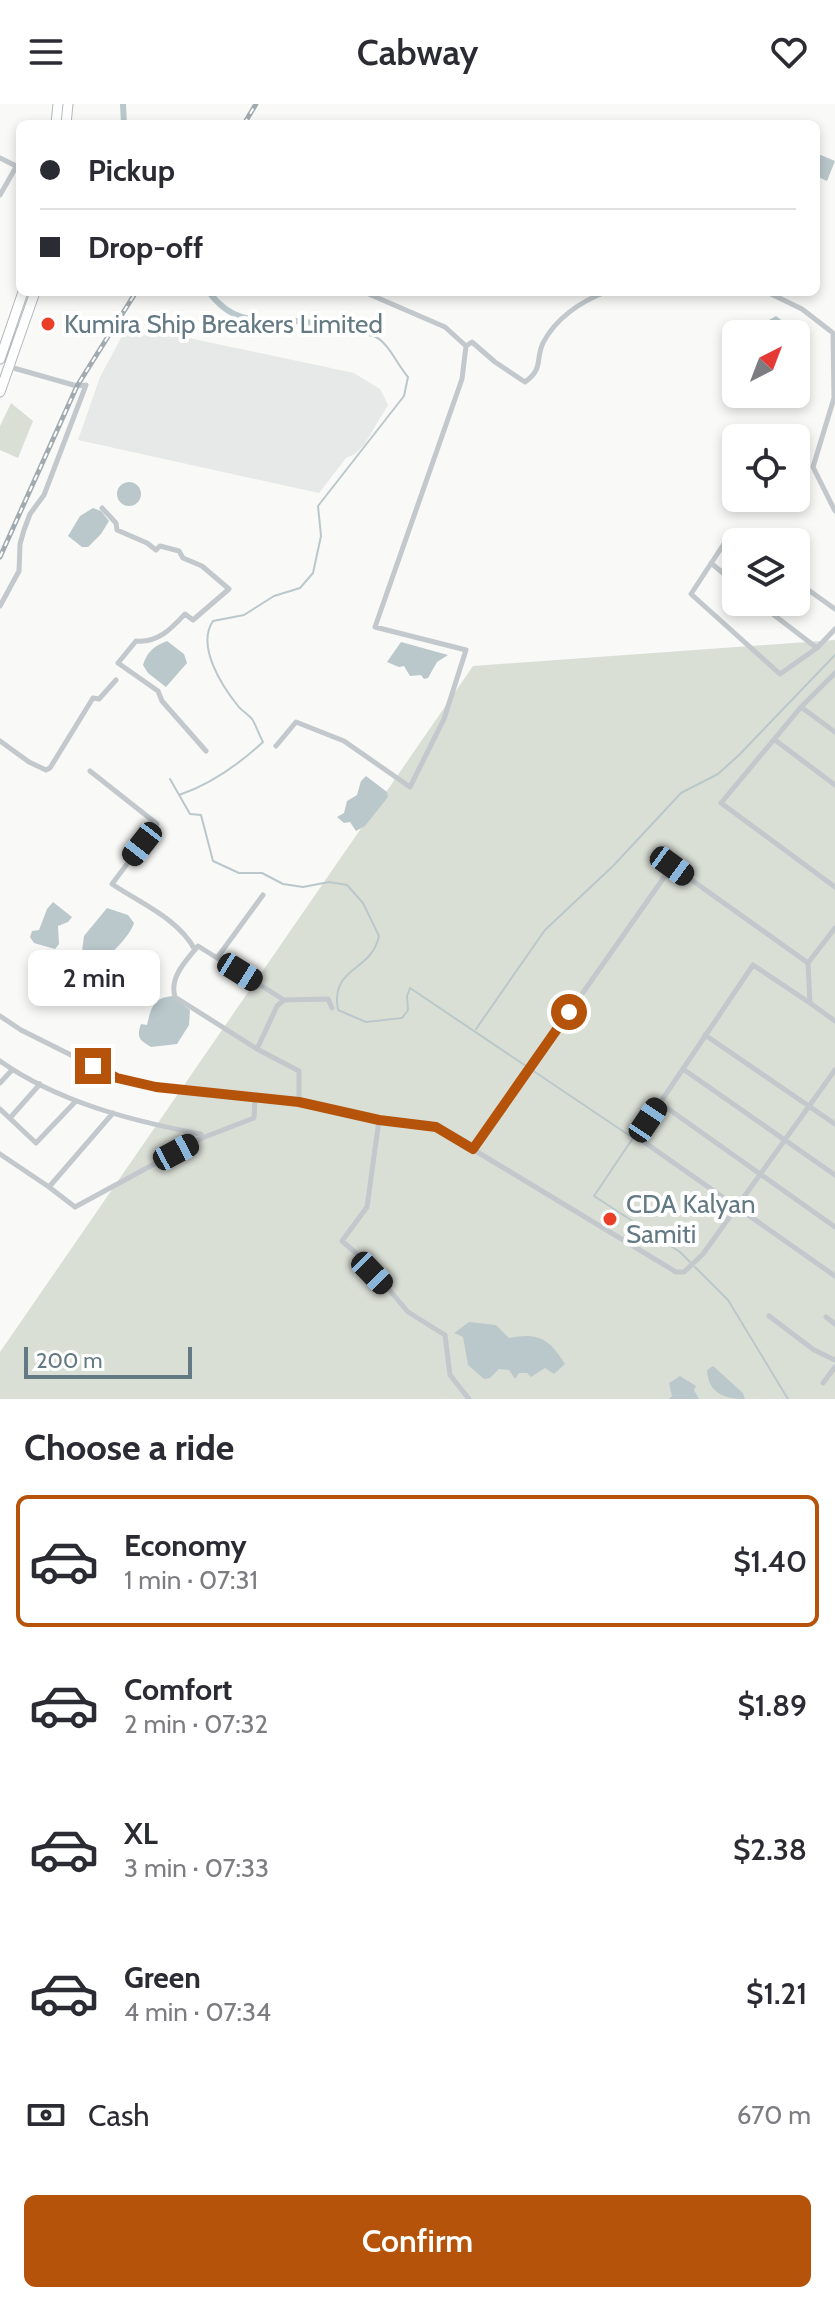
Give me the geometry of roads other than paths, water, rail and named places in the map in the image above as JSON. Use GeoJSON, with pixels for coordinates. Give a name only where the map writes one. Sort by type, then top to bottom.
{"type":"FeatureCollection","features":[{"type":"Feature","properties":{"kind":"highway"},"geometry":{"type":"LineString","coordinates":[[0,359],[22,296]]}},
{"type":"Feature","properties":{"kind":"highway"},"geometry":{"type":"LineString","coordinates":[[0,392],[34,296]]}},
{"type":"Feature","properties":{"kind":"street"},"geometry":{"type":"LineString","coordinates":[[0,195],[16,171]]}},
{"type":"Feature","properties":{"kind":"street"},"geometry":{"type":"LineString","coordinates":[[373,296],[445,327],[466,346]]}},
{"type":"Feature","properties":{"kind":"street"},"geometry":{"type":"LineString","coordinates":[[276,746],[296,722],[344,741],[410,787],[444,719],[466,650],[375,627],[462,379],[466,346],[472,342],[525,382],[535,374],[542,344],[570,310],[598,296]]}},
{"type":"Feature","properties":{"kind":"street"},"geometry":{"type":"LineString","coordinates":[[775,296],[802,309],[833,333],[834,398],[813,467],[835,511]]}},
{"type":"Feature","properties":{"kind":"street"},"geometry":{"type":"LineString","coordinates":[[0,606],[19,571],[20,544],[30,514],[44,495],[86,385],[77,386],[9,366]]}},
{"type":"Feature","properties":{"kind":"street"},"geometry":{"type":"LineString","coordinates":[[102,508],[116,523],[117,530],[156,550],[160,546],[179,551],[183,558],[202,566],[229,589],[193,620],[185,614],[166,634],[144,642],[136,641],[118,663],[158,691],[162,701],[206,751]]}},
{"type":"Feature","properties":{"kind":"street"},"geometry":{"type":"LineString","coordinates":[[722,546],[691,594],[780,674],[817,648],[835,629]]}},
{"type":"Feature","properties":{"kind":"street"},"geometry":{"type":"LineString","coordinates":[[711,563],[722,572]]}},
{"type":"Feature","properties":{"kind":"street"},"geometry":{"type":"LineString","coordinates":[[810,591],[835,609]]}},
{"type":"Feature","properties":{"kind":"street"},"geometry":{"type":"LineString","coordinates":[[775,616],[817,648]]}},
{"type":"Feature","properties":{"kind":"street"},"geometry":{"type":"LineString","coordinates":[[835,673],[801,707],[721,803],[835,887]]}},
{"type":"Feature","properties":{"kind":"street"},"geometry":{"type":"LineString","coordinates":[[0,741],[29,762],[46,770],[50,768],[93,698],[99,699],[116,680]]}},
{"type":"Feature","properties":{"kind":"street"},"geometry":{"type":"LineString","coordinates":[[801,707],[835,732]]}},
{"type":"Feature","properties":{"kind":"street"},"geometry":{"type":"LineString","coordinates":[[775,740],[835,785]]}},
{"type":"Feature","properties":{"kind":"street"},"geometry":{"type":"LineString","coordinates":[[90,771],[157,824],[112,884],[163,916],[190,939],[195,950]]}},
{"type":"Feature","properties":{"kind":"street"},"geometry":{"type":"LineString","coordinates":[[473,1149],[672,866],[808,963]]}},
{"type":"Feature","properties":{"kind":"street"},"geometry":{"type":"LineString","coordinates":[[217,958],[263,895]]}},
{"type":"Feature","properties":{"kind":"street"},"geometry":{"type":"LineString","coordinates":[[810,1003],[808,963],[835,928]]}},
{"type":"Feature","properties":{"kind":"street"},"geometry":{"type":"LineString","coordinates":[[299,1102],[299,1071],[257,1049],[175,997],[172,991],[177,973],[198,946],[284,1000],[328,999],[332,1008]]}},
{"type":"Feature","properties":{"kind":"street"},"geometry":{"type":"LineString","coordinates":[[835,1021],[753,965],[637,1137],[835,1276]]}},
{"type":"Feature","properties":{"kind":"street"},"geometry":{"type":"LineString","coordinates":[[257,1049],[277,1006],[284,1000]]}},
{"type":"Feature","properties":{"kind":"street"},"geometry":{"type":"LineString","coordinates":[[0,1016],[21,1030],[117,1078],[156,1087],[299,1102],[379,1120],[436,1127],[676,1272],[684,1272],[703,1254],[835,1070]]}},
{"type":"Feature","properties":{"kind":"street"},"geometry":{"type":"LineString","coordinates":[[705,1035],[835,1124]]}},
{"type":"Feature","properties":{"kind":"street"},"geometry":{"type":"LineString","coordinates":[[0,1061],[76,1101],[155,1125],[201,1134],[202,1138]]}},
{"type":"Feature","properties":{"kind":"street"},"geometry":{"type":"LineString","coordinates":[[683,1069],[835,1175]]}},
{"type":"Feature","properties":{"kind":"street"},"geometry":{"type":"LineString","coordinates":[[0,1083],[12,1070]]}},
{"type":"Feature","properties":{"kind":"street"},"geometry":{"type":"LineString","coordinates":[[10,1118],[40,1084]]}},
{"type":"Feature","properties":{"kind":"street"},"geometry":{"type":"LineString","coordinates":[[0,1154],[75,1207],[202,1138],[254,1118],[255,1097]]}},
{"type":"Feature","properties":{"kind":"street"},"geometry":{"type":"LineString","coordinates":[[0,1109],[36,1143],[76,1101]]}},
{"type":"Feature","properties":{"kind":"street"},"geometry":{"type":"LineString","coordinates":[[660,1103],[835,1227]]}},
{"type":"Feature","properties":{"kind":"street"},"geometry":{"type":"LineString","coordinates":[[49,1187],[114,1112]]}},
{"type":"Feature","properties":{"kind":"street"},"geometry":{"type":"LineString","coordinates":[[379,1120],[367,1207],[342,1241],[364,1260],[408,1312],[445,1335],[450,1375],[469,1399]]}},
{"type":"Feature","properties":{"kind":"street"},"geometry":{"type":"LineString","coordinates":[[769,1316],[814,1350],[835,1360]]}},
{"type":"Feature","properties":{"kind":"street"},"geometry":{"type":"LineString","coordinates":[[826,1317],[835,1324]]}},
{"type":"Feature","properties":{"kind":"street"},"geometry":{"type":"LineString","coordinates":[[823,1383],[835,1367]]}},
{"type":"Feature","properties":{"kind":"waterway"},"geometry":{"type":"LineString","coordinates":[[123,104],[124,120]]}},
{"type":"Feature","properties":{"kind":"waterway"},"geometry":{"type":"LineString","coordinates":[[212,296],[222,307],[236,315],[266,321],[315,323],[332,329]]}},
{"type":"Feature","properties":{"kind":"waterway"},"geometry":{"type":"LineString","coordinates":[[179,795],[224,773],[263,742],[252,719],[232,698],[213,665],[207,642],[213,621],[244,615],[274,596],[300,588],[313,573],[321,536],[318,506],[404,396],[408,377],[381,340],[371,335],[332,329]]}},
{"type":"Feature","properties":{"kind":"waterway"},"geometry":{"type":"LineString","coordinates":[[476,1029],[545,930],[613,866],[681,793],[718,774],[739,755],[835,655]]}},
{"type":"Feature","properties":{"kind":"waterway"},"geometry":{"type":"LineString","coordinates":[[170,779],[190,814],[201,815],[213,861],[239,873],[262,873],[283,884],[303,887],[329,882],[347,885],[363,903],[379,936],[368,957],[340,985],[338,1010],[366,1022],[402,1018],[408,1010],[410,988],[633,1138],[594,1196],[680,1252],[690,1262]]}},
{"type":"Feature","properties":{"kind":"waterway"},"geometry":{"type":"LineString","coordinates":[[695,1267],[728,1300],[788,1399]]}},
{"type":"Feature","properties":{"kind":"railway"},"geometry":{"type":"LineString","coordinates":[[246,120],[256,104]]}},
{"type":"Feature","properties":{"kind":"railway"},"geometry":{"type":"LineString","coordinates":[[0,557],[77,386],[133,296]]}},
{"type":"Feature","properties":{"kind":"place","name":"Kumira Ship Breakers Limited"},"geometry":{"type":"Point","coordinates":[48,324]}},
{"type":"Feature","properties":{"kind":"place","name":"CDA Kalyan Samiti"},"geometry":{"type":"Point","coordinates":[610,1219]}}]}
